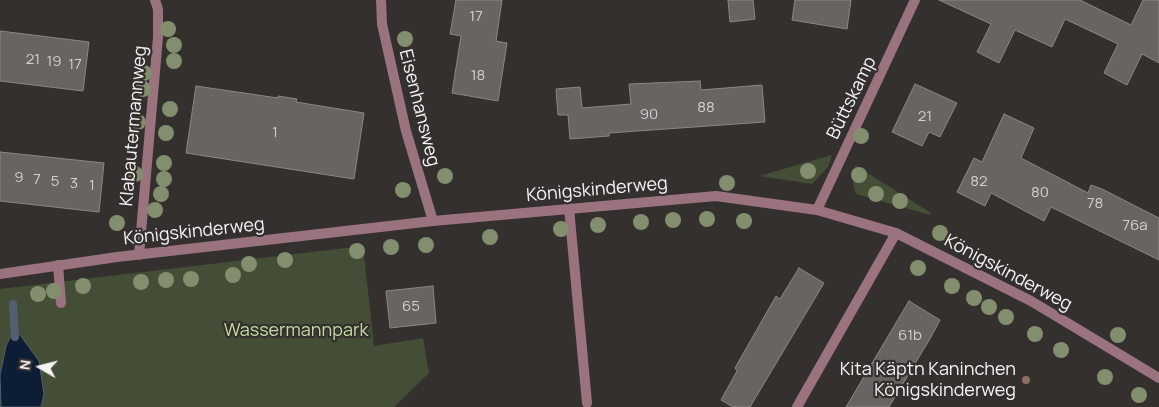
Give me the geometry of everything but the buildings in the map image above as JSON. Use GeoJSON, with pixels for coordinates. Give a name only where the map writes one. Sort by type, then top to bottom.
{"type":"FeatureCollection","features":[{"type":"Feature","properties":{"kind":"street","name":"Klabautermannweg"},"geometry":{"type":"LineString","coordinates":[[139,255],[158,37],[158,9],[155,0]]}},
{"type":"Feature","properties":{"kind":"street","name":"Eisenhansweg"},"geometry":{"type":"LineString","coordinates":[[381,0],[382,24],[406,131],[433,221]]}},
{"type":"Feature","properties":{"kind":"street","name":"Büttskamp"},"geometry":{"type":"LineString","coordinates":[[817,210],[915,0]]}},
{"type":"Feature","properties":{"kind":"street","name":"Königskinderweg"},"geometry":{"type":"LineString","coordinates":[[0,274],[139,255],[433,221],[716,196],[817,210],[896,233],[1030,301],[1159,378]]}},
{"type":"Feature","properties":{"kind":"street"},"geometry":{"type":"LineString","coordinates":[[569,208],[587,403]]}},
{"type":"Feature","properties":{"kind":"street"},"geometry":{"type":"LineString","coordinates":[[797,407],[896,233]]}},
{"type":"Feature","properties":{"kind":"street"},"geometry":{"type":"LineString","coordinates":[[58,265],[61,303]]}},
{"type":"Feature","properties":{"kind":"green space"},"geometry":{"type":"Polygon","coordinates":[[[832,155],[828,167],[812,184],[759,176],[832,155]]]}},
{"type":"Feature","properties":{"kind":"green space"},"geometry":{"type":"Polygon","coordinates":[[[855,165],[931,213],[930,215],[856,194],[853,184],[855,165]]]}},
{"type":"Feature","properties":{"kind":"green space","name":"Wassermannpark"},"geometry":{"type":"Polygon","coordinates":[[[363,246],[374,346],[423,338],[429,373],[394,407],[0,407],[0,289],[363,246]]]}},
{"type":"Feature","properties":{"kind":"water"},"geometry":{"type":"Polygon","coordinates":[[[15,328],[39,361],[44,394],[41,407],[1,407],[0,375],[6,346],[15,328]]]}},
{"type":"Feature","properties":{"kind":"waterway"},"geometry":{"type":"LineString","coordinates":[[13,304],[15,337]]}},
{"type":"Feature","properties":{"kind":"place","name":"Kita Käptn Kaninchen Königskinderweg"},"geometry":{"type":"Point","coordinates":[1026,380]}}]}
